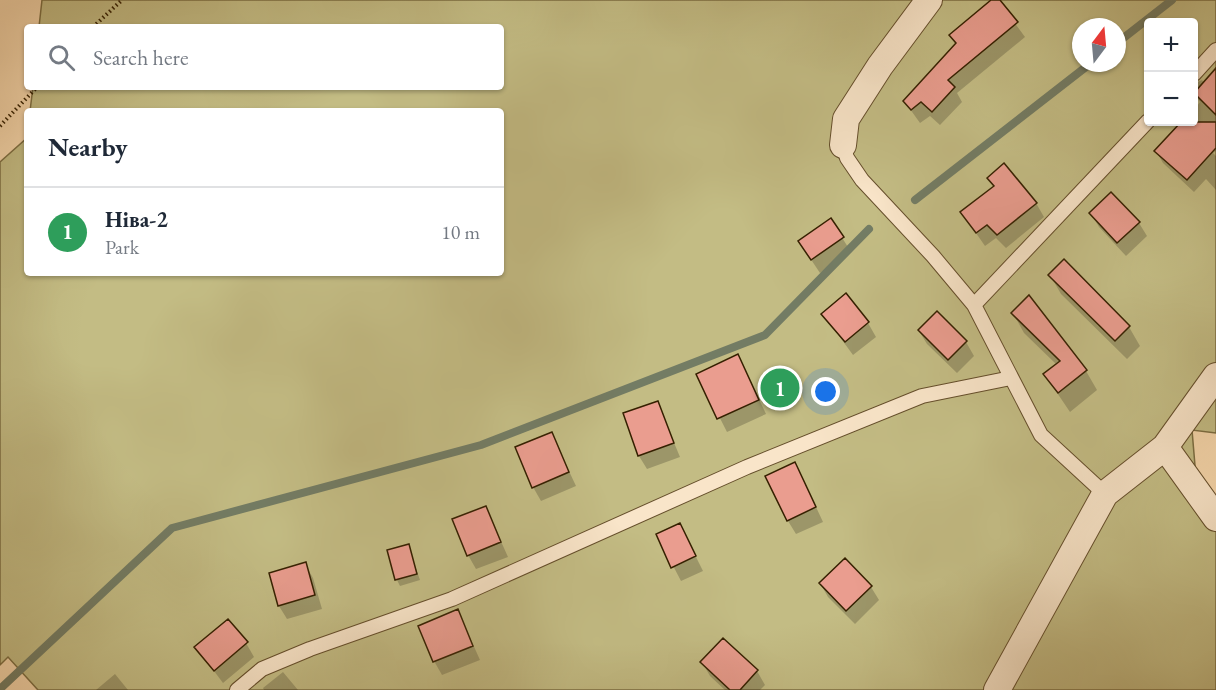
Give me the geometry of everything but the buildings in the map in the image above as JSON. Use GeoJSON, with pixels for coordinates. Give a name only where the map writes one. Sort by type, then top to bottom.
{"type":"FeatureCollection","features":[{"type":"Feature","properties":{"kind":"street"},"geometry":{"type":"LineString","coordinates":[[843,145],[846,119],[880,66],[929,0]]}},
{"type":"Feature","properties":{"kind":"street"},"geometry":{"type":"LineString","coordinates":[[997,690],[1105,494],[1165,447],[1216,376]]}},
{"type":"Feature","properties":{"kind":"street"},"geometry":{"type":"LineString","coordinates":[[1165,447],[1216,518]]}},
{"type":"Feature","properties":{"kind":"lane"},"geometry":{"type":"LineString","coordinates":[[1196,72],[1216,50]]}},
{"type":"Feature","properties":{"kind":"lane"},"geometry":{"type":"LineString","coordinates":[[974,305],[1145,126]]}},
{"type":"Feature","properties":{"kind":"lane"},"geometry":{"type":"LineString","coordinates":[[843,145],[847,158],[862,180],[933,256],[974,305],[1041,435],[1105,494]]}},
{"type":"Feature","properties":{"kind":"lane"},"geometry":{"type":"LineString","coordinates":[[237,690],[262,669],[310,649],[452,599],[747,467],[922,396],[1011,378]]}},
{"type":"Feature","properties":{"kind":"path"},"geometry":{"type":"LineString","coordinates":[[96,24],[122,0]]}},
{"type":"Feature","properties":{"kind":"path"},"geometry":{"type":"LineString","coordinates":[[0,126],[34,90]]}},
{"type":"Feature","properties":{"kind":"shaded area"},"geometry":{"type":"Polygon","coordinates":[[[42,0],[1216,0],[1216,433],[1192,430],[1198,501],[1216,526],[1216,690],[38,690],[8,657],[0,665],[0,162],[24,141],[24,276],[504,276],[504,108],[30,108],[33,90],[504,90],[504,24],[39,24],[42,0]]]}},
{"type":"Feature","properties":{"kind":"waterway"},"geometry":{"type":"LineString","coordinates":[[1126,36],[1172,0]]}},
{"type":"Feature","properties":{"kind":"waterway"},"geometry":{"type":"LineString","coordinates":[[915,200],[1079,72]]}},
{"type":"Feature","properties":{"kind":"waterway"},"geometry":{"type":"LineString","coordinates":[[0,689],[172,528],[481,445],[765,335],[869,229]]}},
{"type":"Feature","properties":{"kind":"place","name":"Ніва-2"},"geometry":{"type":"Point","coordinates":[780,388]}}]}
